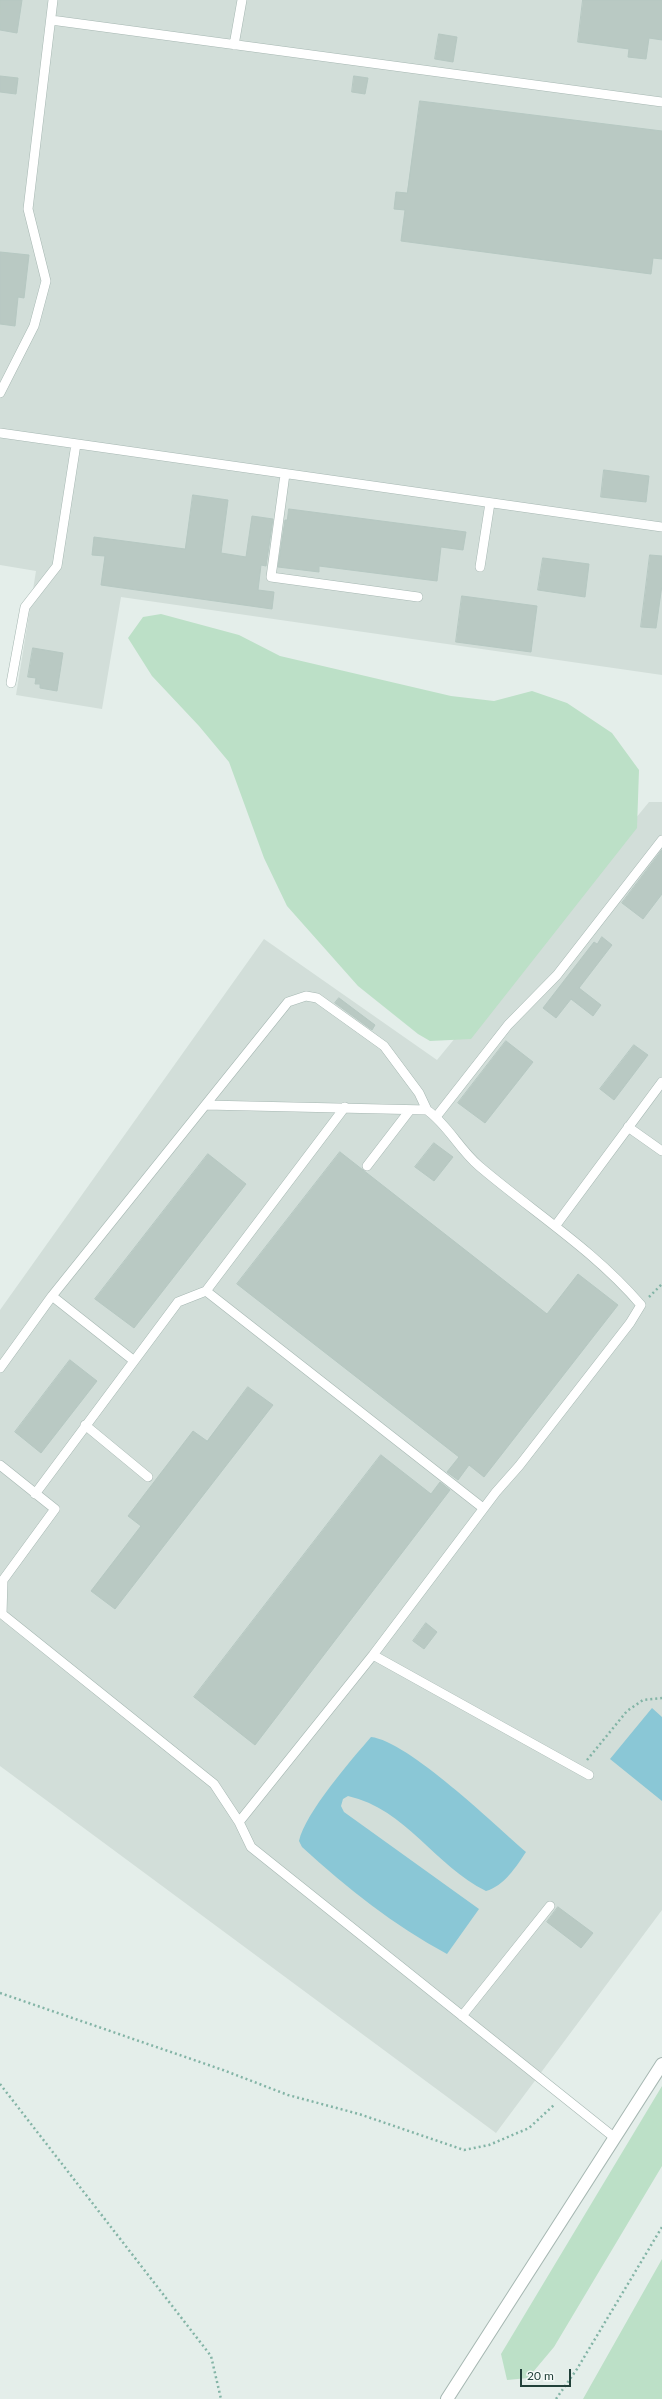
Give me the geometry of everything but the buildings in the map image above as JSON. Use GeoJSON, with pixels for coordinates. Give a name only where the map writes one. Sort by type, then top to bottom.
{"type":"FeatureCollection","features":[{"type":"Feature","properties":{"kind":"street"},"geometry":{"type":"LineString","coordinates":[[447,2399],[662,2064]]}},
{"type":"Feature","properties":{"kind":"lane"},"geometry":{"type":"LineString","coordinates":[[0,393],[34,326],[46,281],[28,209],[53,0]]}},
{"type":"Feature","properties":{"kind":"lane"},"geometry":{"type":"LineString","coordinates":[[234,45],[242,0]]}},
{"type":"Feature","properties":{"kind":"lane"},"geometry":{"type":"LineString","coordinates":[[50,20],[662,102]]}},
{"type":"Feature","properties":{"kind":"lane"},"geometry":{"type":"LineString","coordinates":[[0,433],[662,527]]}},
{"type":"Feature","properties":{"kind":"lane"},"geometry":{"type":"LineString","coordinates":[[11,683],[25,607],[57,566],[76,444]]}},
{"type":"Feature","properties":{"kind":"lane"},"geometry":{"type":"LineString","coordinates":[[285,474],[271,577],[418,597]]}},
{"type":"Feature","properties":{"kind":"lane"},"geometry":{"type":"LineString","coordinates":[[480,568],[490,503]]}},
{"type":"Feature","properties":{"kind":"lane"},"geometry":{"type":"LineString","coordinates":[[436,1117],[508,1026],[557,975],[662,840]]}},
{"type":"Feature","properties":{"kind":"lane"},"geometry":{"type":"LineString","coordinates":[[0,1368],[52,1296],[288,1002],[306,996],[316,998],[384,1046],[419,1093],[426,1110],[436,1117],[478,1165],[556,1225],[628,1289],[641,1304],[630,1323],[519,1466],[483,1508],[373,1655],[239,1822]]}},
{"type":"Feature","properties":{"kind":"lane"},"geometry":{"type":"LineString","coordinates":[[556,1225],[662,1082]]}},
{"type":"Feature","properties":{"kind":"lane"},"geometry":{"type":"LineString","coordinates":[[206,1105],[426,1110]]}},
{"type":"Feature","properties":{"kind":"lane"},"geometry":{"type":"LineString","coordinates":[[35,1494],[133,1360],[178,1302],[206,1291],[345,1107]]}},
{"type":"Feature","properties":{"kind":"lane"},"geometry":{"type":"LineString","coordinates":[[367,1166],[410,1110]]}},
{"type":"Feature","properties":{"kind":"lane"},"geometry":{"type":"LineString","coordinates":[[628,1127],[662,1151]]}},
{"type":"Feature","properties":{"kind":"lane"},"geometry":{"type":"LineString","coordinates":[[206,1291],[483,1508]]}},
{"type":"Feature","properties":{"kind":"lane"},"geometry":{"type":"LineString","coordinates":[[52,1296],[133,1360]]}},
{"type":"Feature","properties":{"kind":"lane"},"geometry":{"type":"LineString","coordinates":[[86,1425],[148,1477]]}},
{"type":"Feature","properties":{"kind":"lane"},"geometry":{"type":"LineString","coordinates":[[0,1465],[55,1509],[3,1580],[2,1614],[214,1784],[239,1822],[251,1847],[615,2138]]}},
{"type":"Feature","properties":{"kind":"lane"},"geometry":{"type":"LineString","coordinates":[[373,1655],[585,1773]]}},
{"type":"Feature","properties":{"kind":"lane"},"geometry":{"type":"LineString","coordinates":[[462,2016],[550,1906]]}},
{"type":"Feature","properties":{"kind":"path"},"geometry":{"type":"LineString","coordinates":[[641,1304],[662,1284]]}},
{"type":"Feature","properties":{"kind":"path"},"geometry":{"type":"LineString","coordinates":[[585,1773],[626,1711],[643,1700],[662,1698]]}},
{"type":"Feature","properties":{"kind":"path"},"geometry":{"type":"LineString","coordinates":[[0,1993],[223,2070],[288,2095],[359,2114],[464,2150],[489,2145],[529,2128],[563,2097]]}},
{"type":"Feature","properties":{"kind":"path"},"geometry":{"type":"LineString","coordinates":[[0,2084],[211,2356],[221,2399]]}},
{"type":"Feature","properties":{"kind":"path"},"geometry":{"type":"LineString","coordinates":[[556,2399],[577,2369],[662,2227]]}},
{"type":"Feature","properties":{"kind":"shaded area"},"geometry":{"type":"Polygon","coordinates":[[[0,0],[662,0],[662,675],[121,597],[102,709],[16,695],[36,571],[0,565],[0,0]]]}},
{"type":"Feature","properties":{"kind":"shaded area"},"geometry":{"type":"Polygon","coordinates":[[[649,802],[662,802],[662,1910],[496,2133],[0,1766],[0,1310],[264,939],[437,1060],[649,802]]]}},
{"type":"Feature","properties":{"kind":"green space"},"geometry":{"type":"Polygon","coordinates":[[[161,614],[239,635],[280,656],[451,696],[494,701],[532,691],[567,703],[612,733],[639,770],[637,828],[471,1039],[430,1041],[418,1034],[358,986],[287,906],[264,858],[229,762],[199,726],[152,676],[128,638],[143,617],[161,614]]]}},
{"type":"Feature","properties":{"kind":"green space"},"geometry":{"type":"Polygon","coordinates":[[[662,2086],[662,2166],[554,2347],[528,2378],[507,2380],[501,2354],[662,2086]]]}},
{"type":"Feature","properties":{"kind":"green space"},"geometry":{"type":"Polygon","coordinates":[[[662,2259],[662,2399],[583,2399],[662,2259]]]}},
{"type":"Feature","properties":{"kind":"water"},"geometry":{"type":"Polygon","coordinates":[[[652,1708],[662,1717],[662,1801],[610,1759],[652,1708]]]}},
{"type":"Feature","properties":{"kind":"water"},"geometry":{"type":"Polygon","coordinates":[[[371,1737],[387,1742],[428,1768],[451,1786],[526,1852],[514,1870],[504,1880],[492,1889],[486,1891],[451,1867],[404,1825],[387,1813],[368,1803],[348,1796],[343,1799],[341,1806],[344,1812],[479,1909],[447,1954],[408,1931],[371,1905],[302,1847],[299,1841],[303,1829],[319,1802],[341,1772],[371,1737]]]}}]}
